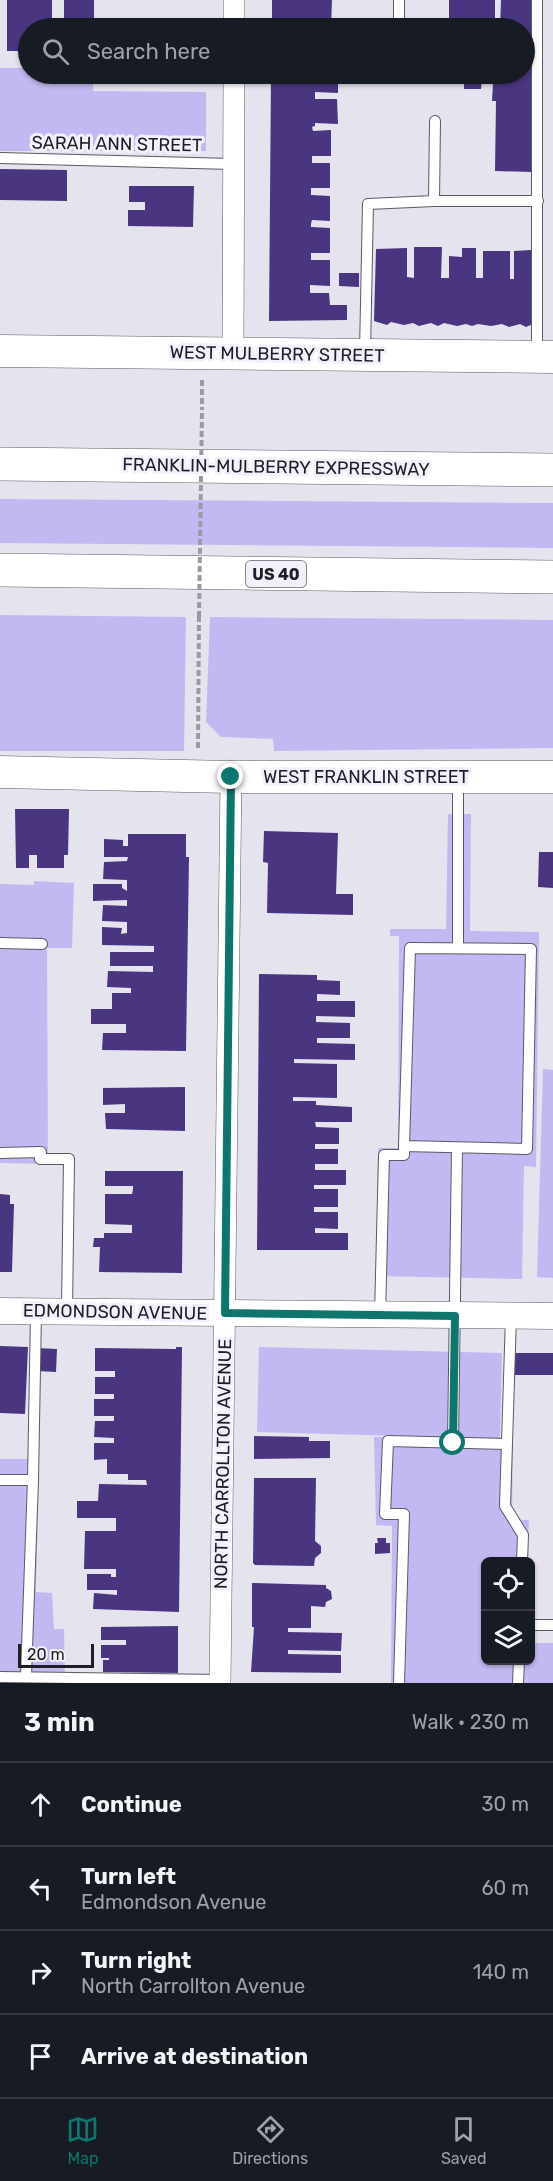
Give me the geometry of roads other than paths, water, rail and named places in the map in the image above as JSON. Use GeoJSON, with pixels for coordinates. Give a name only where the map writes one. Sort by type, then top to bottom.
{"type":"FeatureCollection","features":[{"type":"Feature","properties":{"kind":"highway","name":"FRANKLIN-MULBERRY EXPRESSWAY"},"geometry":{"type":"LineString","coordinates":[[0,464],[553,470]]}},
{"type":"Feature","properties":{"kind":"highway","name":"US 40"},"geometry":{"type":"LineString","coordinates":[[0,570],[553,577]]}},
{"type":"Feature","properties":{"kind":"main road","name":"WEST MULBERRY STREET"},"geometry":{"type":"LineString","coordinates":[[0,351],[545,357]]}},
{"type":"Feature","properties":{"kind":"main road","name":"WEST FRANKLIN STREET"},"geometry":{"type":"LineString","coordinates":[[0,772],[231,777],[553,777]]}},
{"type":"Feature","properties":{"kind":"street"},"geometry":{"type":"LineString","coordinates":[[234,0],[234,18]]}},
{"type":"Feature","properties":{"kind":"street"},"geometry":{"type":"LineString","coordinates":[[233,354],[234,84]]}},
{"type":"Feature","properties":{"kind":"street","name":"NORTH CARROLLTON AVENUE"},"geometry":{"type":"LineString","coordinates":[[220,1682],[231,777]]}},
{"type":"Feature","properties":{"kind":"street","name":"EDMONDSON AVENUE"},"geometry":{"type":"LineString","coordinates":[[0,1311],[553,1316]]}},
{"type":"Feature","properties":{"kind":"lane"},"geometry":{"type":"LineString","coordinates":[[399,0],[399,18]]}},
{"type":"Feature","properties":{"kind":"lane"},"geometry":{"type":"LineString","coordinates":[[537,0],[538,201],[545,357]]}},
{"type":"Feature","properties":{"kind":"lane"},"geometry":{"type":"LineString","coordinates":[[434,201],[435,121]]}},
{"type":"Feature","properties":{"kind":"lane","name":"SARAH ANN STREET"},"geometry":{"type":"LineString","coordinates":[[0,158],[233,164]]}},
{"type":"Feature","properties":{"kind":"lane"},"geometry":{"type":"LineString","coordinates":[[365,355],[368,204],[434,201],[538,201]]}},
{"type":"Feature","properties":{"kind":"lane"},"geometry":{"type":"LineString","coordinates":[[458,777],[458,948]]}},
{"type":"Feature","properties":{"kind":"lane"},"geometry":{"type":"LineString","coordinates":[[0,943],[42,944]]}},
{"type":"Feature","properties":{"kind":"lane"},"geometry":{"type":"LineString","coordinates":[[381,1315],[384,1155],[404,1155],[404,1146],[410,948],[531,949],[527,1149],[404,1146]]}},
{"type":"Feature","properties":{"kind":"lane"},"geometry":{"type":"LineString","coordinates":[[453,1443],[457,1148]]}},
{"type":"Feature","properties":{"kind":"lane"},"geometry":{"type":"LineString","coordinates":[[0,1153],[41,1152],[40,1159],[69,1159],[67,1312]]}},
{"type":"Feature","properties":{"kind":"lane"},"geometry":{"type":"LineString","coordinates":[[26,1676],[36,1312]]}},
{"type":"Feature","properties":{"kind":"lane"},"geometry":{"type":"LineString","coordinates":[[511,1316],[505,1506],[523,1535],[522,1557]]}},
{"type":"Feature","properties":{"kind":"lane"},"geometry":{"type":"LineString","coordinates":[[399,1683],[404,1514],[385,1514],[387,1441],[507,1444]]}},
{"type":"Feature","properties":{"kind":"lane"},"geometry":{"type":"LineString","coordinates":[[0,1480],[33,1480]]}},
{"type":"Feature","properties":{"kind":"lane"},"geometry":{"type":"LineString","coordinates":[[535,1625],[553,1625]]}},
{"type":"Feature","properties":{"kind":"lane"},"geometry":{"type":"LineString","coordinates":[[518,1683],[519,1665]]}},
{"type":"Feature","properties":{"kind":"lane"},"geometry":{"type":"LineString","coordinates":[[0,1677],[220,1682]]}}]}
